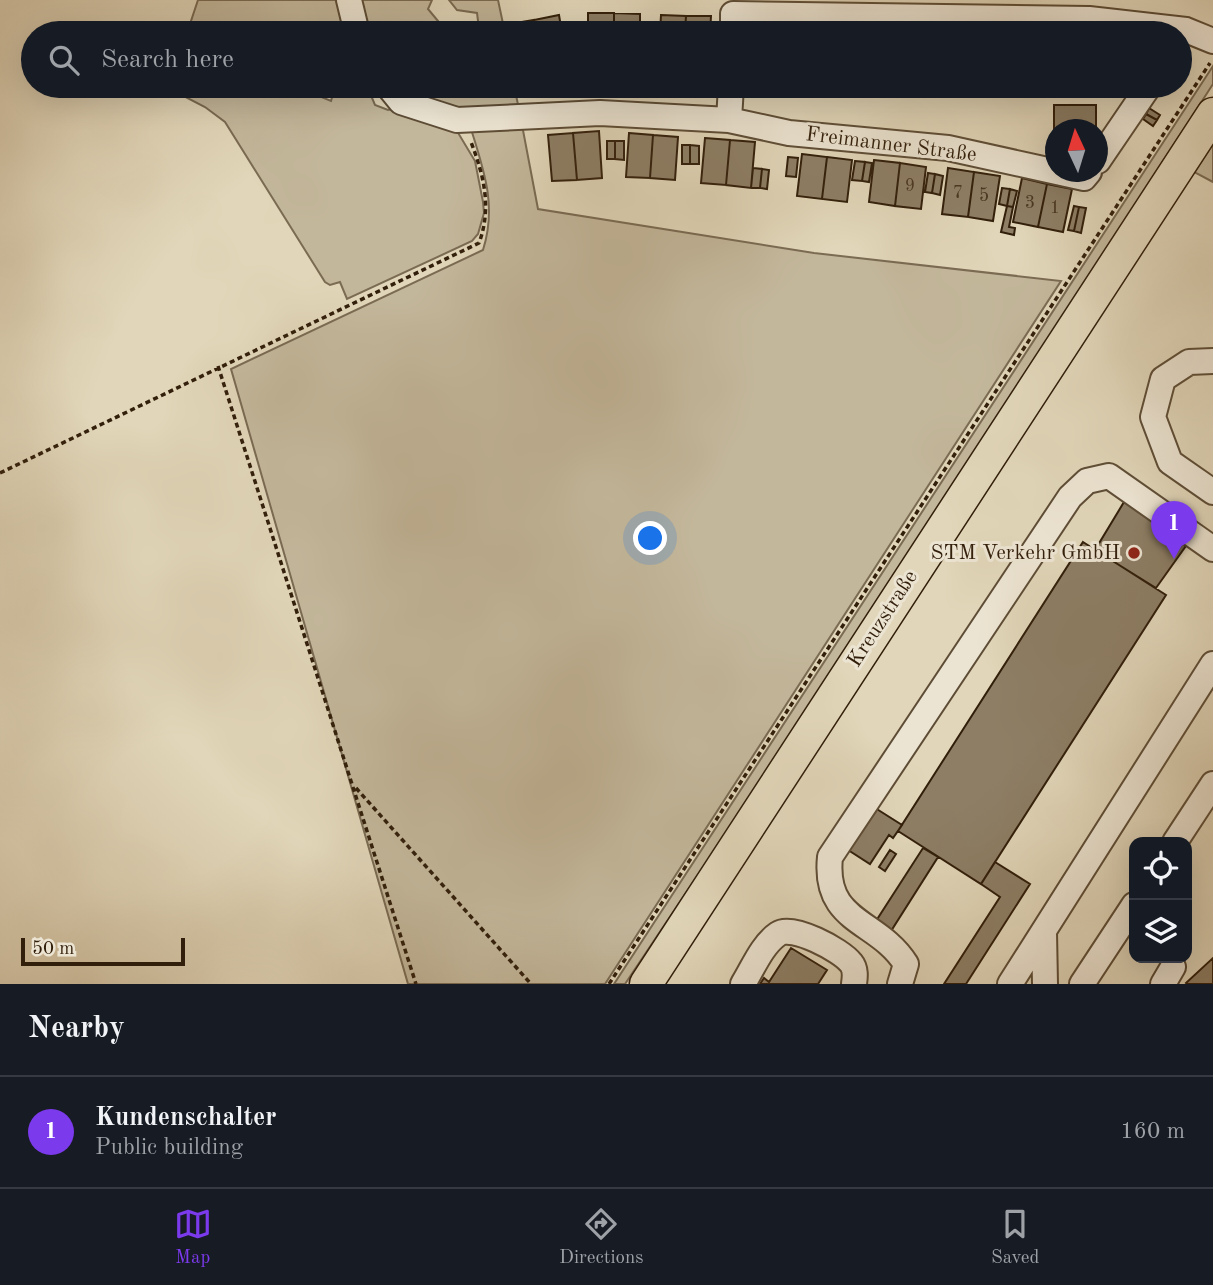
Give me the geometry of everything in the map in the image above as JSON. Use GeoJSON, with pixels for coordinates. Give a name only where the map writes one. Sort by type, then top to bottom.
{"type":"FeatureCollection","features":[{"type":"Feature","properties":{"kind":"main road","name":"Kreuzstraße"},"geometry":{"type":"LineString","coordinates":[[646,984],[1213,114]]}},
{"type":"Feature","properties":{"kind":"street"},"geometry":{"type":"LineString","coordinates":[[349,0],[354,21]]}},
{"type":"Feature","properties":{"kind":"street"},"geometry":{"type":"LineString","coordinates":[[733,21],[733,14],[1100,21]]}},
{"type":"Feature","properties":{"kind":"street"},"geometry":{"type":"LineString","coordinates":[[1192,37],[1213,41]]}},
{"type":"Feature","properties":{"kind":"street"},"geometry":{"type":"LineString","coordinates":[[398,98],[401,102],[457,120],[600,113],[729,120],[730,98]]}},
{"type":"Feature","properties":{"kind":"street"},"geometry":{"type":"LineString","coordinates":[[1108,146],[1141,98]]}},
{"type":"Feature","properties":{"kind":"street","name":"Freimanner Straße"},"geometry":{"type":"LineString","coordinates":[[729,120],[789,133],[871,138],[948,148],[1045,169]]}},
{"type":"Feature","properties":{"kind":"street"},"geometry":{"type":"LineString","coordinates":[[1213,362],[1189,362],[1163,379],[1153,417],[1170,462],[1213,492]]}},
{"type":"Feature","properties":{"kind":"street"},"geometry":{"type":"LineString","coordinates":[[900,984],[906,964],[897,950],[853,919],[837,903],[828,878],[830,857],[1070,497],[1087,481],[1109,476],[1213,549]]}},
{"type":"Feature","properties":{"kind":"street"},"geometry":{"type":"LineString","coordinates":[[1010,984],[1213,664]]}},
{"type":"Feature","properties":{"kind":"street"},"geometry":{"type":"LineString","coordinates":[[1178,837],[1213,784]]}},
{"type":"Feature","properties":{"kind":"street"},"geometry":{"type":"LineString","coordinates":[[1082,984],[1129,913]]}},
{"type":"Feature","properties":{"kind":"street"},"geometry":{"type":"LineString","coordinates":[[743,984],[771,942],[779,933],[790,931],[807,935],[851,962],[855,972],[854,984]]}},
{"type":"Feature","properties":{"kind":"street"},"geometry":{"type":"LineString","coordinates":[[1044,932],[1045,984]]}},
{"type":"Feature","properties":{"kind":"path"},"geometry":{"type":"LineString","coordinates":[[1192,90],[1213,58]]}},
{"type":"Feature","properties":{"kind":"path"},"geometry":{"type":"LineString","coordinates":[[609,984],[1187,98]]}},
{"type":"Feature","properties":{"kind":"path"},"geometry":{"type":"LineString","coordinates":[[0,473],[479,243],[486,222],[487,203],[478,160],[457,120]]}},
{"type":"Feature","properties":{"kind":"path"},"geometry":{"type":"LineString","coordinates":[[218,366],[416,984]]}},
{"type":"Feature","properties":{"kind":"path"},"geometry":{"type":"LineString","coordinates":[[354,786],[531,984]]}},
{"type":"Feature","properties":{"kind":"shaded area"},"geometry":{"type":"Polygon","coordinates":[[[198,0],[343,0],[348,21],[191,21],[198,0]]]}},
{"type":"Feature","properties":{"kind":"shaded area"},"geometry":{"type":"Polygon","coordinates":[[[354,0],[432,0],[428,9],[438,21],[360,21],[354,0]]]}},
{"type":"Feature","properties":{"kind":"shaded area"},"geometry":{"type":"Polygon","coordinates":[[[449,0],[498,0],[502,21],[478,21],[477,13],[457,10],[449,0]]]}},
{"type":"Feature","properties":{"kind":"shaded area"},"geometry":{"type":"Polygon","coordinates":[[[1213,66],[1213,84],[801,721],[625,984],[614,984],[1213,66]]]}},
{"type":"Feature","properties":{"kind":"shaded area"},"geometry":{"type":"Polygon","coordinates":[[[188,98],[324,98],[331,101],[332,98],[372,98],[375,105],[388,110],[400,107],[457,131],[475,161],[484,213],[478,234],[472,241],[347,299],[340,282],[330,285],[325,282],[225,122],[188,98]]]}},
{"type":"Feature","properties":{"kind":"shaded area"},"geometry":{"type":"Polygon","coordinates":[[[424,98],[517,98],[519,109],[473,113],[424,98]]]}},
{"type":"Feature","properties":{"kind":"shaded area"},"geometry":{"type":"Polygon","coordinates":[[[522,125],[538,209],[814,253],[1061,281],[605,984],[408,984],[231,369],[483,250],[489,203],[471,129],[522,125]]]}},
{"type":"Feature","properties":{"kind":"shaded area"},"geometry":{"type":"Polygon","coordinates":[[[1213,143],[1213,182],[1194,172],[1213,143]]]}},
{"type":"Feature","properties":{"kind":"building"},"geometry":{"type":"Polygon","coordinates":[[[588,13],[614,13],[614,21],[588,21],[588,13]]]}},
{"type":"Feature","properties":{"kind":"building"},"geometry":{"type":"Polygon","coordinates":[[[614,13],[640,14],[640,21],[614,21],[614,13]]]}},
{"type":"Feature","properties":{"kind":"building"},"geometry":{"type":"Polygon","coordinates":[[[559,15],[560,21],[534,21],[559,15]]]}},
{"type":"Feature","properties":{"kind":"building"},"geometry":{"type":"Polygon","coordinates":[[[661,15],[686,16],[686,21],[661,21],[661,15]]]}},
{"type":"Feature","properties":{"kind":"building"},"geometry":{"type":"Polygon","coordinates":[[[686,16],[711,16],[711,21],[686,21],[686,16]]]}},
{"type":"Feature","properties":{"kind":"building"},"geometry":{"type":"Polygon","coordinates":[[[1054,105],[1096,105],[1096,119],[1054,119],[1054,105]]]}},
{"type":"Feature","properties":{"kind":"building"},"geometry":{"type":"Polygon","coordinates":[[[1149,108],[1160,115],[1157,120],[1146,114],[1149,108]]]}},
{"type":"Feature","properties":{"kind":"building"},"geometry":{"type":"Polygon","coordinates":[[[1146,114],[1157,120],[1153,126],[1143,119],[1146,114]]]}},
{"type":"Feature","properties":{"kind":"building"},"geometry":{"type":"Polygon","coordinates":[[[599,131],[602,178],[577,180],[573,133],[599,131]]]}},
{"type":"Feature","properties":{"kind":"building"},"geometry":{"type":"Polygon","coordinates":[[[573,133],[577,180],[552,181],[548,135],[573,133]]]}},
{"type":"Feature","properties":{"kind":"building"},"geometry":{"type":"Polygon","coordinates":[[[629,133],[653,135],[650,178],[626,177],[629,133]]]}},
{"type":"Feature","properties":{"kind":"building"},"geometry":{"type":"Polygon","coordinates":[[[653,135],[678,137],[675,180],[650,178],[653,135]]]}},
{"type":"Feature","properties":{"kind":"building"},"geometry":{"type":"Polygon","coordinates":[[[705,138],[730,140],[726,185],[701,183],[705,138]]]}},
{"type":"Feature","properties":{"kind":"building"},"geometry":{"type":"Polygon","coordinates":[[[730,140],[755,142],[751,188],[726,185],[730,140]]]}},
{"type":"Feature","properties":{"kind":"building"},"geometry":{"type":"Polygon","coordinates":[[[607,141],[615,141],[615,159],[607,159],[607,141]]]}},
{"type":"Feature","properties":{"kind":"building"},"geometry":{"type":"Polygon","coordinates":[[[615,141],[624,141],[624,160],[615,159],[615,141]]]}},
{"type":"Feature","properties":{"kind":"building"},"geometry":{"type":"Polygon","coordinates":[[[682,145],[690,145],[690,164],[682,164],[682,145]]]}},
{"type":"Feature","properties":{"kind":"building"},"geometry":{"type":"Polygon","coordinates":[[[690,145],[699,146],[699,164],[690,164],[690,145]]]}},
{"type":"Feature","properties":{"kind":"building"},"geometry":{"type":"Polygon","coordinates":[[[802,154],[827,157],[822,199],[797,196],[802,154]]]}},
{"type":"Feature","properties":{"kind":"building"},"geometry":{"type":"Polygon","coordinates":[[[788,157],[798,158],[796,177],[786,176],[788,157]]]}},
{"type":"Feature","properties":{"kind":"building"},"geometry":{"type":"Polygon","coordinates":[[[827,157],[852,160],[847,202],[822,199],[827,157]]]}},
{"type":"Feature","properties":{"kind":"building"},"geometry":{"type":"Polygon","coordinates":[[[874,160],[900,163],[895,206],[869,202],[874,160]]]}},
{"type":"Feature","properties":{"kind":"building"},"geometry":{"type":"Polygon","coordinates":[[[855,161],[865,162],[862,181],[852,180],[855,161]]]}},
{"type":"Feature","properties":{"kind":"building"},"geometry":{"type":"Polygon","coordinates":[[[865,162],[872,163],[869,182],[862,181],[865,162]]]}},
{"type":"Feature","properties":{"kind":"building"},"geometry":{"type":"Polygon","coordinates":[[[900,163],[926,167],[921,209],[895,206],[900,163]]]}},
{"type":"Feature","properties":{"kind":"building"},"geometry":{"type":"Polygon","coordinates":[[[753,168],[762,169],[760,188],[751,188],[753,168]]]}},
{"type":"Feature","properties":{"kind":"building"},"geometry":{"type":"Polygon","coordinates":[[[948,168],[974,172],[968,217],[942,214],[948,168]]]}},
{"type":"Feature","properties":{"kind":"building"},"geometry":{"type":"Polygon","coordinates":[[[762,169],[769,170],[767,189],[760,188],[762,169]]]}},
{"type":"Feature","properties":{"kind":"building"},"geometry":{"type":"Polygon","coordinates":[[[974,172],[1000,176],[993,221],[968,217],[974,172]]]}},
{"type":"Feature","properties":{"kind":"building"},"geometry":{"type":"Polygon","coordinates":[[[928,173],[935,174],[932,193],[925,192],[928,173]]]}},
{"type":"Feature","properties":{"kind":"building"},"geometry":{"type":"Polygon","coordinates":[[[935,174],[943,176],[940,195],[932,193],[935,174]]]}},
{"type":"Feature","properties":{"kind":"building"},"geometry":{"type":"Polygon","coordinates":[[[1022,178],[1047,184],[1038,227],[1013,222],[1022,178]]]}},
{"type":"Feature","properties":{"kind":"building"},"geometry":{"type":"Polygon","coordinates":[[[1047,184],[1072,189],[1063,232],[1038,227],[1047,184]]]}},
{"type":"Feature","properties":{"kind":"building"},"geometry":{"type":"Polygon","coordinates":[[[1002,188],[1010,189],[1007,206],[999,204],[1002,188]]]}},
{"type":"Feature","properties":{"kind":"building"},"geometry":{"type":"Polygon","coordinates":[[[1010,189],[1017,191],[1013,207],[1007,206],[1010,189]]]}},
{"type":"Feature","properties":{"kind":"building"},"geometry":{"type":"Polygon","coordinates":[[[1007,206],[1013,207],[1009,227],[1015,228],[1014,235],[1001,232],[1007,206]]]}},
{"type":"Feature","properties":{"kind":"building"},"geometry":{"type":"Polygon","coordinates":[[[1074,206],[1079,207],[1074,231],[1068,230],[1074,206]]]}},
{"type":"Feature","properties":{"kind":"building"},"geometry":{"type":"Polygon","coordinates":[[[1079,207],[1086,208],[1081,233],[1074,231],[1079,207]]]}},
{"type":"Feature","properties":{"kind":"building"},"geometry":{"type":"Polygon","coordinates":[[[1124,502],[1188,543],[1156,588],[1095,550],[1124,502]]]}},
{"type":"Feature","properties":{"kind":"building"},"geometry":{"type":"Polygon","coordinates":[[[1083,542],[1166,595],[981,884],[898,831],[1083,542]]]}},
{"type":"Feature","properties":{"kind":"building"},"geometry":{"type":"Polygon","coordinates":[[[872,806],[902,825],[893,838],[889,835],[870,864],[845,848],[872,806]]]}},
{"type":"Feature","properties":{"kind":"building"},"geometry":{"type":"Polygon","coordinates":[[[923,848],[938,857],[891,931],[876,921],[923,848]]]}},
{"type":"Feature","properties":{"kind":"building"},"geometry":{"type":"Polygon","coordinates":[[[890,850],[896,854],[885,871],[879,867],[890,850]]]}},
{"type":"Feature","properties":{"kind":"building"},"geometry":{"type":"Polygon","coordinates":[[[995,862],[1030,884],[966,984],[944,984],[1000,897],[981,884],[995,862]]]}},
{"type":"Feature","properties":{"kind":"building"},"geometry":{"type":"Polygon","coordinates":[[[791,948],[827,970],[818,984],[760,984],[764,978],[769,982],[791,948]]]}},
{"type":"Feature","properties":{"kind":"building"},"geometry":{"type":"Polygon","coordinates":[[[1213,958],[1213,984],[1186,983],[1213,958]]]}},
{"type":"Feature","properties":{"kind":"place","name":"STM Verkehr GmbH"},"geometry":{"type":"Point","coordinates":[1134,553]}},
{"type":"Feature","properties":{"kind":"place","name":"Kundenschalter"},"geometry":{"type":"Point","coordinates":[1174,559]}}]}
